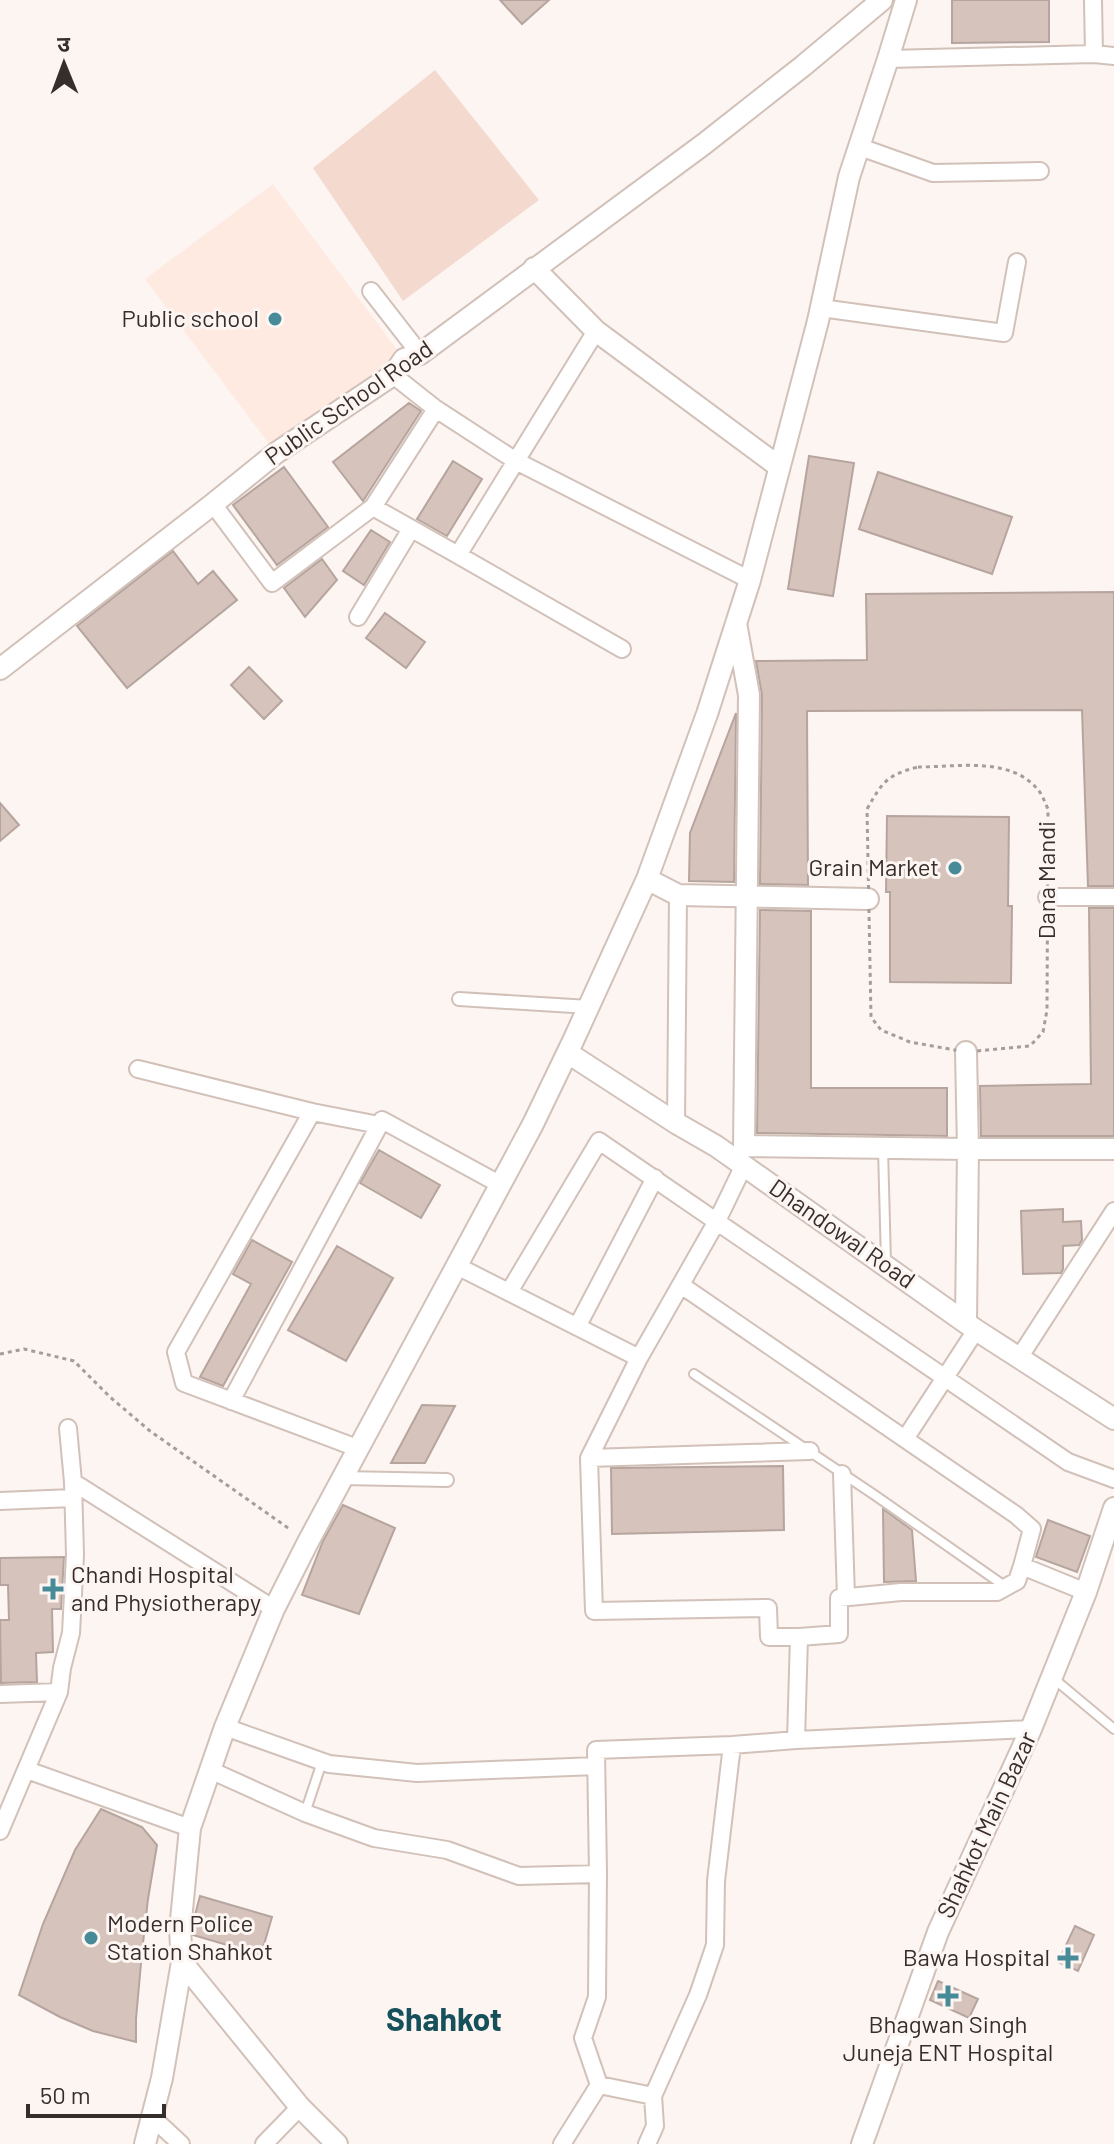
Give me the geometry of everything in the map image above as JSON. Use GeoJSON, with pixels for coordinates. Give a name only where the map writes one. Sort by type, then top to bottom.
{"type":"FeatureCollection","features":[{"type":"Feature","properties":{"kind":"street","name":"Public School Road"},"geometry":{"type":"LineString","coordinates":[[0,669],[276,453],[393,375],[404,359],[420,354],[704,144],[882,0]]}},
{"type":"Feature","properties":{"kind":"street"},"geometry":{"type":"LineString","coordinates":[[145,2144],[162,2078],[182,1962],[180,1930],[190,1828],[225,1727],[274,1609],[357,1448],[501,1185],[568,1053],[647,879],[707,714],[750,580],[821,308],[849,177],[906,0]]}},
{"type":"Feature","properties":{"kind":"street"},"geometry":{"type":"LineString","coordinates":[[1093,0],[1094,54]]}},
{"type":"Feature","properties":{"kind":"street"},"geometry":{"type":"LineString","coordinates":[[888,59],[1114,56]]}},
{"type":"Feature","properties":{"kind":"street"},"geometry":{"type":"LineString","coordinates":[[860,147],[933,173],[1040,171]]}},
{"type":"Feature","properties":{"kind":"street"},"geometry":{"type":"LineString","coordinates":[[821,308],[1004,333],[1017,262]]}},
{"type":"Feature","properties":{"kind":"street"},"geometry":{"type":"LineString","coordinates":[[534,268],[596,331],[778,466]]}},
{"type":"Feature","properties":{"kind":"street"},"geometry":{"type":"LineString","coordinates":[[371,291],[420,354]]}},
{"type":"Feature","properties":{"kind":"street"},"geometry":{"type":"LineString","coordinates":[[458,555],[596,331]]}},
{"type":"Feature","properties":{"kind":"street"},"geometry":{"type":"LineString","coordinates":[[393,375],[436,409],[516,461],[750,580]]}},
{"type":"Feature","properties":{"kind":"street"},"geometry":{"type":"LineString","coordinates":[[213,504],[272,583],[373,507],[436,409]]}},
{"type":"Feature","properties":{"kind":"street"},"geometry":{"type":"LineString","coordinates":[[373,507],[622,649]]}},
{"type":"Feature","properties":{"kind":"street"},"geometry":{"type":"LineString","coordinates":[[358,617],[411,529]]}},
{"type":"Feature","properties":{"kind":"street"},"geometry":{"type":"LineString","coordinates":[[681,1285],[1032,1529],[1017,1581],[997,1592],[901,1592],[839,1598],[839,1634],[799,1637],[769,1637],[768,1608],[594,1611],[589,1458],[639,1358],[717,1221],[744,1156],[749,695],[736,620]]}},
{"type":"Feature","properties":{"kind":"street"},"geometry":{"type":"LineString","coordinates":[[647,879],[678,895],[868,899]]}},
{"type":"Feature","properties":{"kind":"street"},"geometry":{"type":"LineString","coordinates":[[676,1123],[678,895]]}},
{"type":"Feature","properties":{"kind":"street"},"geometry":{"type":"LineString","coordinates":[[1047,897],[1114,897]]}},
{"type":"Feature","properties":{"kind":"street"},"geometry":{"type":"LineString","coordinates":[[459,999],[589,1007]]}},
{"type":"Feature","properties":{"kind":"street"},"geometry":{"type":"LineString","coordinates":[[905,1439],[945,1378],[971,1326],[966,1052]]}},
{"type":"Feature","properties":{"kind":"street"},"geometry":{"type":"LineString","coordinates":[[568,1053],[676,1123],[716,1146],[744,1156],[883,1147],[1114,1149]]}},
{"type":"Feature","properties":{"kind":"street"},"geometry":{"type":"LineString","coordinates":[[138,1069],[312,1112],[379,1125]]}},
{"type":"Feature","properties":{"kind":"street"},"geometry":{"type":"LineString","coordinates":[[312,1112],[176,1352],[184,1383],[357,1448]]}},
{"type":"Feature","properties":{"kind":"street"},"geometry":{"type":"LineString","coordinates":[[231,1401],[382,1120],[501,1185]]}},
{"type":"Feature","properties":{"kind":"street"},"geometry":{"type":"LineString","coordinates":[[509,1292],[599,1141],[1068,1462],[1114,1479]]}},
{"type":"Feature","properties":{"kind":"street","name":"Dhandowal Road"},"geometry":{"type":"LineString","coordinates":[[744,1156],[971,1326],[1114,1419]]}},
{"type":"Feature","properties":{"kind":"street"},"geometry":{"type":"LineString","coordinates":[[577,1327],[655,1178]]}},
{"type":"Feature","properties":{"kind":"street"},"geometry":{"type":"LineString","coordinates":[[1019,1358],[1114,1211]]}},
{"type":"Feature","properties":{"kind":"street"},"geometry":{"type":"LineString","coordinates":[[457,1266],[639,1358]]}},
{"type":"Feature","properties":{"kind":"street"},"geometry":{"type":"LineString","coordinates":[[2,1823],[59,1692],[71,1633],[75,1555],[68,1428]]}},
{"type":"Feature","properties":{"kind":"street"},"geometry":{"type":"LineString","coordinates":[[589,1458],[810,1451]]}},
{"type":"Feature","properties":{"kind":"street"},"geometry":{"type":"LineString","coordinates":[[842,1474],[846,1597]]}},
{"type":"Feature","properties":{"kind":"street"},"geometry":{"type":"LineString","coordinates":[[342,1478],[447,1480]]}},
{"type":"Feature","properties":{"kind":"street"},"geometry":{"type":"LineString","coordinates":[[0,1501],[73,1490],[274,1609]]}},
{"type":"Feature","properties":{"kind":"street","name":"Shahkot Main Bazar"},"geometry":{"type":"LineString","coordinates":[[862,2144],[938,1932],[1031,1729],[1086,1592],[1114,1508]]}},
{"type":"Feature","properties":{"kind":"street"},"geometry":{"type":"LineString","coordinates":[[1022,1566],[1086,1592]]}},
{"type":"Feature","properties":{"kind":"street"},"geometry":{"type":"LineString","coordinates":[[796,1740],[799,1637]]}},
{"type":"Feature","properties":{"kind":"street"},"geometry":{"type":"LineString","coordinates":[[0,1694],[59,1692]]}},
{"type":"Feature","properties":{"kind":"street"},"geometry":{"type":"LineString","coordinates":[[225,1727],[322,1761],[417,1773],[596,1766]]}},
{"type":"Feature","properties":{"kind":"street"},"geometry":{"type":"LineString","coordinates":[[599,2085],[583,2038],[597,1997],[596,1750],[1031,1729]]}},
{"type":"Feature","properties":{"kind":"street"},"geometry":{"type":"LineString","coordinates":[[647,2144],[655,2126],[653,2096],[698,1995],[715,1945],[716,1881],[732,1745]]}},
{"type":"Feature","properties":{"kind":"street"},"geometry":{"type":"LineString","coordinates":[[27,1770],[190,1828]]}},
{"type":"Feature","properties":{"kind":"street"},"geometry":{"type":"LineString","coordinates":[[210,1770],[305,1813],[374,1838],[447,1850],[519,1876],[598,1874]]}},
{"type":"Feature","properties":{"kind":"street"},"geometry":{"type":"LineString","coordinates":[[182,1962],[300,2107],[337,2144]]}},
{"type":"Feature","properties":{"kind":"street"},"geometry":{"type":"LineString","coordinates":[[599,2085],[653,2096]]}},
{"type":"Feature","properties":{"kind":"street"},"geometry":{"type":"LineString","coordinates":[[562,2144],[599,2085]]}},
{"type":"Feature","properties":{"kind":"street"},"geometry":{"type":"LineString","coordinates":[[264,2144],[300,2107]]}},
{"type":"Feature","properties":{"kind":"street"},"geometry":{"type":"LineString","coordinates":[[153,2118],[181,2144]]}},
{"type":"Feature","properties":{"kind":"lane"},"geometry":{"type":"LineString","coordinates":[[883,1147],[886,1265]]}},
{"type":"Feature","properties":{"kind":"lane"},"geometry":{"type":"LineString","coordinates":[[694,1374],[1006,1587]]}},
{"type":"Feature","properties":{"kind":"lane"},"geometry":{"type":"LineString","coordinates":[[1052,1677],[1114,1729]]}},
{"type":"Feature","properties":{"kind":"lane"},"geometry":{"type":"LineString","coordinates":[[305,1813],[322,1761]]}},
{"type":"Feature","properties":{"kind":"path","name":"Dana Mandi"},"geometry":{"type":"LineString","coordinates":[[918,767],[997,767],[1022,776],[1040,792],[1048,809],[1047,897],[1047,1010],[1043,1032],[1030,1046],[966,1052],[910,1042],[881,1030],[871,1017],[867,809],[880,787],[896,773],[918,767]]}},
{"type":"Feature","properties":{"kind":"path"},"geometry":{"type":"LineString","coordinates":[[0,1354],[24,1349],[74,1361],[150,1431],[308,1542]]}},
{"type":"Feature","properties":{"kind":"shaded area"},"geometry":{"type":"Polygon","coordinates":[[[435,70],[539,200],[403,301],[313,168],[435,70]]]}},
{"type":"Feature","properties":{"kind":"shaded area","name":"Public school"},"geometry":{"type":"Polygon","coordinates":[[[273,184],[404,359],[276,453],[145,279],[273,184]]]}},
{"type":"Feature","properties":{"kind":"building"},"geometry":{"type":"Polygon","coordinates":[[[500,0],[549,0],[522,24],[500,0]]]}},
{"type":"Feature","properties":{"kind":"building"},"geometry":{"type":"Polygon","coordinates":[[[952,0],[1049,0],[1049,42],[952,43],[952,0]]]}},
{"type":"Feature","properties":{"kind":"building"},"geometry":{"type":"Polygon","coordinates":[[[409,403],[421,411],[363,501],[333,462],[409,403]]]}},
{"type":"Feature","properties":{"kind":"building"},"geometry":{"type":"Polygon","coordinates":[[[809,456],[854,463],[833,596],[788,589],[809,456]]]}},
{"type":"Feature","properties":{"kind":"building"},"geometry":{"type":"Polygon","coordinates":[[[453,461],[482,479],[447,536],[417,519],[453,461]]]}},
{"type":"Feature","properties":{"kind":"building"},"geometry":{"type":"Polygon","coordinates":[[[284,467],[328,527],[277,565],[233,505],[284,467]]]}},
{"type":"Feature","properties":{"kind":"building"},"geometry":{"type":"Polygon","coordinates":[[[878,472],[1012,517],[992,574],[859,529],[878,472]]]}},
{"type":"Feature","properties":{"kind":"building"},"geometry":{"type":"Polygon","coordinates":[[[371,530],[390,542],[364,585],[343,571],[371,530]]]}},
{"type":"Feature","properties":{"kind":"building"},"geometry":{"type":"Polygon","coordinates":[[[173,551],[198,584],[213,571],[237,600],[127,688],[77,626],[173,551]]]}},
{"type":"Feature","properties":{"kind":"building"},"geometry":{"type":"Polygon","coordinates":[[[322,559],[337,580],[305,617],[284,588],[322,559]]]}},
{"type":"Feature","properties":{"kind":"building"},"geometry":{"type":"Polygon","coordinates":[[[1114,592],[1114,886],[1088,886],[1082,710],[807,711],[808,885],[760,884],[762,695],[756,661],[867,660],[866,594],[1114,592]]]}},
{"type":"Feature","properties":{"kind":"building"},"geometry":{"type":"Polygon","coordinates":[[[385,613],[425,642],[406,668],[366,638],[385,613]]]}},
{"type":"Feature","properties":{"kind":"building"},"geometry":{"type":"Polygon","coordinates":[[[249,667],[282,701],[264,719],[231,685],[249,667]]]}},
{"type":"Feature","properties":{"kind":"building"},"geometry":{"type":"Polygon","coordinates":[[[736,713],[734,882],[689,881],[690,833],[736,713]]]}},
{"type":"Feature","properties":{"kind":"building"},"geometry":{"type":"Polygon","coordinates":[[[0,803],[19,825],[0,841],[0,803]]]}},
{"type":"Feature","properties":{"kind":"building"},"geometry":{"type":"Polygon","coordinates":[[[887,816],[1009,817],[1011,983],[890,982],[887,816]]]}},
{"type":"Feature","properties":{"kind":"building"},"geometry":{"type":"Polygon","coordinates":[[[1089,908],[1114,908],[1114,1136],[981,1136],[980,1086],[1091,1084],[1089,908]]]}},
{"type":"Feature","properties":{"kind":"building"},"geometry":{"type":"Polygon","coordinates":[[[760,910],[811,911],[811,1088],[947,1088],[947,1136],[757,1133],[760,910]]]}},
{"type":"Feature","properties":{"kind":"building"},"geometry":{"type":"Polygon","coordinates":[[[379,1150],[440,1185],[421,1218],[360,1183],[379,1150]]]}},
{"type":"Feature","properties":{"kind":"building"},"geometry":{"type":"Polygon","coordinates":[[[1063,1209],[1063,1222],[1081,1221],[1082,1240],[1079,1245],[1063,1246],[1061,1273],[1023,1274],[1021,1211],[1063,1209]]]}},
{"type":"Feature","properties":{"kind":"building"},"geometry":{"type":"Polygon","coordinates":[[[252,1240],[292,1262],[223,1386],[200,1377],[251,1284],[233,1274],[252,1240]]]}},
{"type":"Feature","properties":{"kind":"building"},"geometry":{"type":"Polygon","coordinates":[[[337,1246],[393,1278],[346,1361],[288,1330],[337,1246]]]}},
{"type":"Feature","properties":{"kind":"building"},"geometry":{"type":"Polygon","coordinates":[[[422,1405],[455,1406],[425,1463],[391,1463],[422,1405]]]}},
{"type":"Feature","properties":{"kind":"building"},"geometry":{"type":"Polygon","coordinates":[[[783,1466],[784,1530],[612,1534],[611,1468],[783,1466]]]}},
{"type":"Feature","properties":{"kind":"building"},"geometry":{"type":"Polygon","coordinates":[[[343,1505],[395,1528],[359,1614],[302,1595],[323,1541],[343,1505]]]}},
{"type":"Feature","properties":{"kind":"building"},"geometry":{"type":"Polygon","coordinates":[[[883,1509],[912,1530],[916,1581],[884,1582],[883,1509]]]}},
{"type":"Feature","properties":{"kind":"building"},"geometry":{"type":"Polygon","coordinates":[[[1048,1520],[1090,1536],[1077,1572],[1036,1557],[1048,1520]]]}},
{"type":"Feature","properties":{"kind":"building"},"geometry":{"type":"Polygon","coordinates":[[[64,1557],[61,1609],[52,1609],[53,1652],[36,1653],[37,1682],[1,1683],[0,1620],[9,1620],[8,1585],[0,1585],[0,1558],[64,1557]]]}},
{"type":"Feature","properties":{"kind":"building","name":"Modern Police Station Shahkot"},"geometry":{"type":"Polygon","coordinates":[[[101,1809],[142,1827],[157,1845],[142,1952],[136,2042],[93,2031],[19,1995],[43,1924],[75,1850],[101,1809]]]}},
{"type":"Feature","properties":{"kind":"building"},"geometry":{"type":"Polygon","coordinates":[[[200,1896],[272,1917],[261,1955],[193,1935],[200,1896]]]}},
{"type":"Feature","properties":{"kind":"building"},"geometry":{"type":"Polygon","coordinates":[[[1075,1926],[1094,1935],[1078,1971],[1058,1962],[1075,1926]]]}},
{"type":"Feature","properties":{"kind":"building"},"geometry":{"type":"Polygon","coordinates":[[[938,1981],[978,1999],[969,2018],[930,2000],[938,1981]]]}},
{"type":"Feature","properties":{"kind":"place","name":"Public school"},"geometry":{"type":"Point","coordinates":[275,319]}},
{"type":"Feature","properties":{"kind":"place","name":"Grain Market"},"geometry":{"type":"Point","coordinates":[955,868]}},
{"type":"Feature","properties":{"kind":"place","name":"Chandi Hospital and Physiotherapy"},"geometry":{"type":"Point","coordinates":[53,1589]}},
{"type":"Feature","properties":{"kind":"place","name":"Modern Police Station Shahkot"},"geometry":{"type":"Point","coordinates":[91,1938]}},
{"type":"Feature","properties":{"kind":"place","name":"Bawa Hospital"},"geometry":{"type":"Point","coordinates":[1068,1958]}},
{"type":"Feature","properties":{"kind":"place","name":"Bhagwan Singh Juneja ENT Hospital"},"geometry":{"type":"Point","coordinates":[948,1996]}},
{"type":"Feature","properties":{"kind":"district","name":"Shahkot"},"geometry":{"type":"Point","coordinates":[444,2020]}}]}
